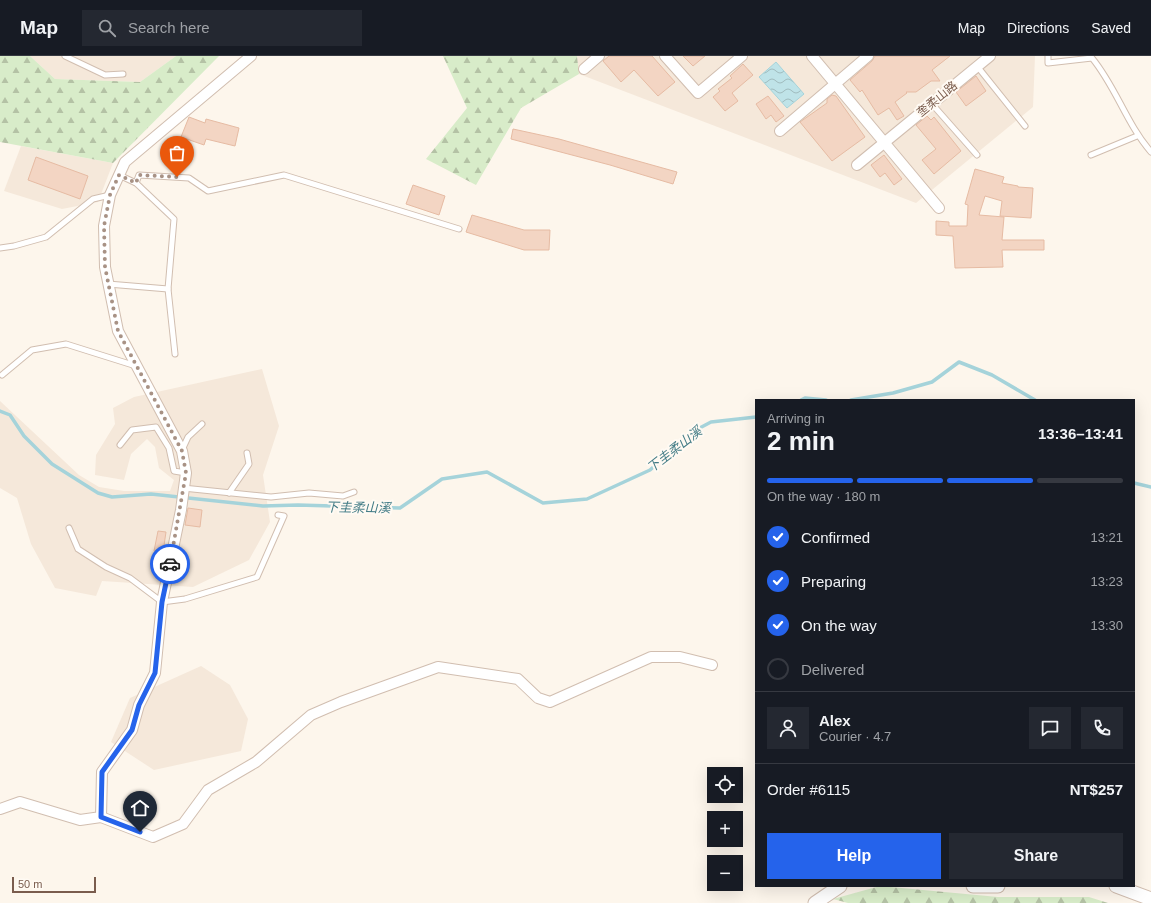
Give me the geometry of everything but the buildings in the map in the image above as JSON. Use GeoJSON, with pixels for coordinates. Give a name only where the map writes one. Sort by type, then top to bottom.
{"type":"FeatureCollection","features":[{"type":"Feature","properties":{"kind":"street"},"geometry":{"type":"LineString","coordinates":[[101,817],[102,772],[132,730],[139,705],[155,673],[162,602],[181,510],[186,473],[182,451],[118,331],[105,267],[104,226],[110,195],[126,162],[251,56]]}},
{"type":"Feature","properties":{"kind":"street"},"geometry":{"type":"LineString","coordinates":[[584,69],[599,56]]}},
{"type":"Feature","properties":{"kind":"street"},"geometry":{"type":"LineString","coordinates":[[666,56],[698,93],[742,56]]}},
{"type":"Feature","properties":{"kind":"street"},"geometry":{"type":"LineString","coordinates":[[812,56],[939,208]]}},
{"type":"Feature","properties":{"kind":"street"},"geometry":{"type":"LineString","coordinates":[[780,131],[868,56]]}},
{"type":"Feature","properties":{"kind":"street","name":"奎柔山路"},"geometry":{"type":"LineString","coordinates":[[857,165],[990,56]]}},
{"type":"Feature","properties":{"kind":"street"},"geometry":{"type":"LineString","coordinates":[[0,809],[20,802],[80,820],[101,817],[153,837],[183,824],[208,790],[256,762],[311,715],[348,699],[438,667],[518,679],[538,698],[550,702],[651,657],[680,658],[712,666]]}},
{"type":"Feature","properties":{"kind":"street"},"geometry":{"type":"LineString","coordinates":[[814,903],[838,887]]}},
{"type":"Feature","properties":{"kind":"street"},"geometry":{"type":"LineString","coordinates":[[1119,887],[1151,899]]}},
{"type":"Feature","properties":{"kind":"lane"},"geometry":{"type":"LineString","coordinates":[[65,56],[105,74],[123,74]]}},
{"type":"Feature","properties":{"kind":"lane"},"geometry":{"type":"LineString","coordinates":[[1048,56],[1048,63],[1092,58],[1103,72],[1137,136],[1151,152]]}},
{"type":"Feature","properties":{"kind":"lane"},"geometry":{"type":"LineString","coordinates":[[978,66],[1025,126]]}},
{"type":"Feature","properties":{"kind":"lane"},"geometry":{"type":"LineString","coordinates":[[932,104],[977,155]]}},
{"type":"Feature","properties":{"kind":"lane"},"geometry":{"type":"LineString","coordinates":[[1091,155],[1137,136]]}},
{"type":"Feature","properties":{"kind":"lane"},"geometry":{"type":"LineString","coordinates":[[136,183],[139,175],[189,178],[208,191],[284,174],[459,230]]}},
{"type":"Feature","properties":{"kind":"lane"},"geometry":{"type":"LineString","coordinates":[[119,175],[136,183],[174,219],[168,289],[175,354]]}},
{"type":"Feature","properties":{"kind":"lane"},"geometry":{"type":"LineString","coordinates":[[0,248],[14,246],[46,237],[93,199],[110,195]]}},
{"type":"Feature","properties":{"kind":"lane"},"geometry":{"type":"LineString","coordinates":[[108,284],[168,289]]}},
{"type":"Feature","properties":{"kind":"lane"},"geometry":{"type":"LineString","coordinates":[[2,376],[32,350],[66,344],[137,366]]}},
{"type":"Feature","properties":{"kind":"lane"},"geometry":{"type":"LineString","coordinates":[[182,451],[188,437],[202,424]]}},
{"type":"Feature","properties":{"kind":"lane"},"geometry":{"type":"LineString","coordinates":[[120,445],[132,430],[156,427],[169,448],[174,471],[186,473]]}},
{"type":"Feature","properties":{"kind":"lane"},"geometry":{"type":"LineString","coordinates":[[229,493],[249,464],[248,453]]}},
{"type":"Feature","properties":{"kind":"lane"},"geometry":{"type":"LineString","coordinates":[[183,491],[271,497],[309,493],[343,496],[354,492]]}},
{"type":"Feature","properties":{"kind":"lane"},"geometry":{"type":"LineString","coordinates":[[69,528],[78,549],[106,567],[130,578],[162,602],[185,599],[257,576],[284,516],[278,515]]}},
{"type":"Feature","properties":{"kind":"shaded area"},"geometry":{"type":"Polygon","coordinates":[[[30,56],[176,56],[140,82],[55,79],[30,56]]]}},
{"type":"Feature","properties":{"kind":"shaded area"},"geometry":{"type":"Polygon","coordinates":[[[577,56],[1035,56],[1033,107],[916,203],[579,74],[577,56]]]}},
{"type":"Feature","properties":{"kind":"shaded area"},"geometry":{"type":"Polygon","coordinates":[[[21,146],[113,163],[98,202],[62,209],[4,191],[21,146]]]}},
{"type":"Feature","properties":{"kind":"shaded area"},"geometry":{"type":"Polygon","coordinates":[[[262,369],[279,426],[263,475],[270,522],[249,560],[193,587],[102,581],[96,596],[55,588],[31,544],[17,498],[0,488],[0,401],[79,475],[99,487],[124,491],[170,491],[174,480],[159,468],[155,447],[147,439],[131,454],[124,480],[95,475],[96,455],[115,424],[113,408],[134,397],[262,369]]]}},
{"type":"Feature","properties":{"kind":"shaded area"},"geometry":{"type":"Polygon","coordinates":[[[201,666],[230,685],[248,719],[241,751],[154,770],[111,742],[130,698],[201,666]]]}},
{"type":"Feature","properties":{"kind":"green space"},"geometry":{"type":"Polygon","coordinates":[[[0,56],[30,56],[55,79],[140,82],[176,56],[219,56],[113,163],[0,142],[0,56]]]}},
{"type":"Feature","properties":{"kind":"green space"},"geometry":{"type":"Polygon","coordinates":[[[443,56],[577,56],[579,74],[521,108],[476,185],[426,159],[467,108],[443,56]]]}},
{"type":"Feature","properties":{"kind":"green space"},"geometry":{"type":"Polygon","coordinates":[[[876,887],[891,887],[998,897],[1089,897],[1108,903],[848,903],[833,899],[876,887]]]}},
{"type":"Feature","properties":{"kind":"water"},"geometry":{"type":"Polygon","coordinates":[[[776,62],[804,94],[787,108],[759,77],[776,62]]]}},
{"type":"Feature","properties":{"kind":"waterway","name":"下圭柔山溪"},"geometry":{"type":"LineString","coordinates":[[857,399],[893,393],[932,382],[959,362],[992,375],[1033,399]]}},
{"type":"Feature","properties":{"kind":"waterway","name":"下圭柔山溪"},"geometry":{"type":"LineString","coordinates":[[803,399],[816,399]]}},
{"type":"Feature","properties":{"kind":"waterway","name":"下圭柔山溪"},"geometry":{"type":"LineString","coordinates":[[0,411],[10,415],[24,436],[52,464],[98,493],[112,497],[151,494],[263,506],[298,505],[400,508],[442,479],[487,472],[543,503],[587,499],[650,470],[694,431],[711,422],[755,417]]}},
{"type":"Feature","properties":{"kind":"waterway","name":"下圭柔山溪"},"geometry":{"type":"LineString","coordinates":[[1135,483],[1151,487]]}},
{"type":"Feature","properties":{"kind":"way so far"},"geometry":{"type":"LineString","coordinates":[[170,564],[181,510],[186,473],[182,451],[118,331],[105,267],[104,226],[110,195],[119,175],[136,183],[139,175],[177,177]]}},
{"type":"Feature","properties":{"kind":"route"},"geometry":{"type":"LineString","coordinates":[[140,832],[101,817],[102,772],[132,730],[139,705],[155,673],[162,602],[170,564]]}}]}
